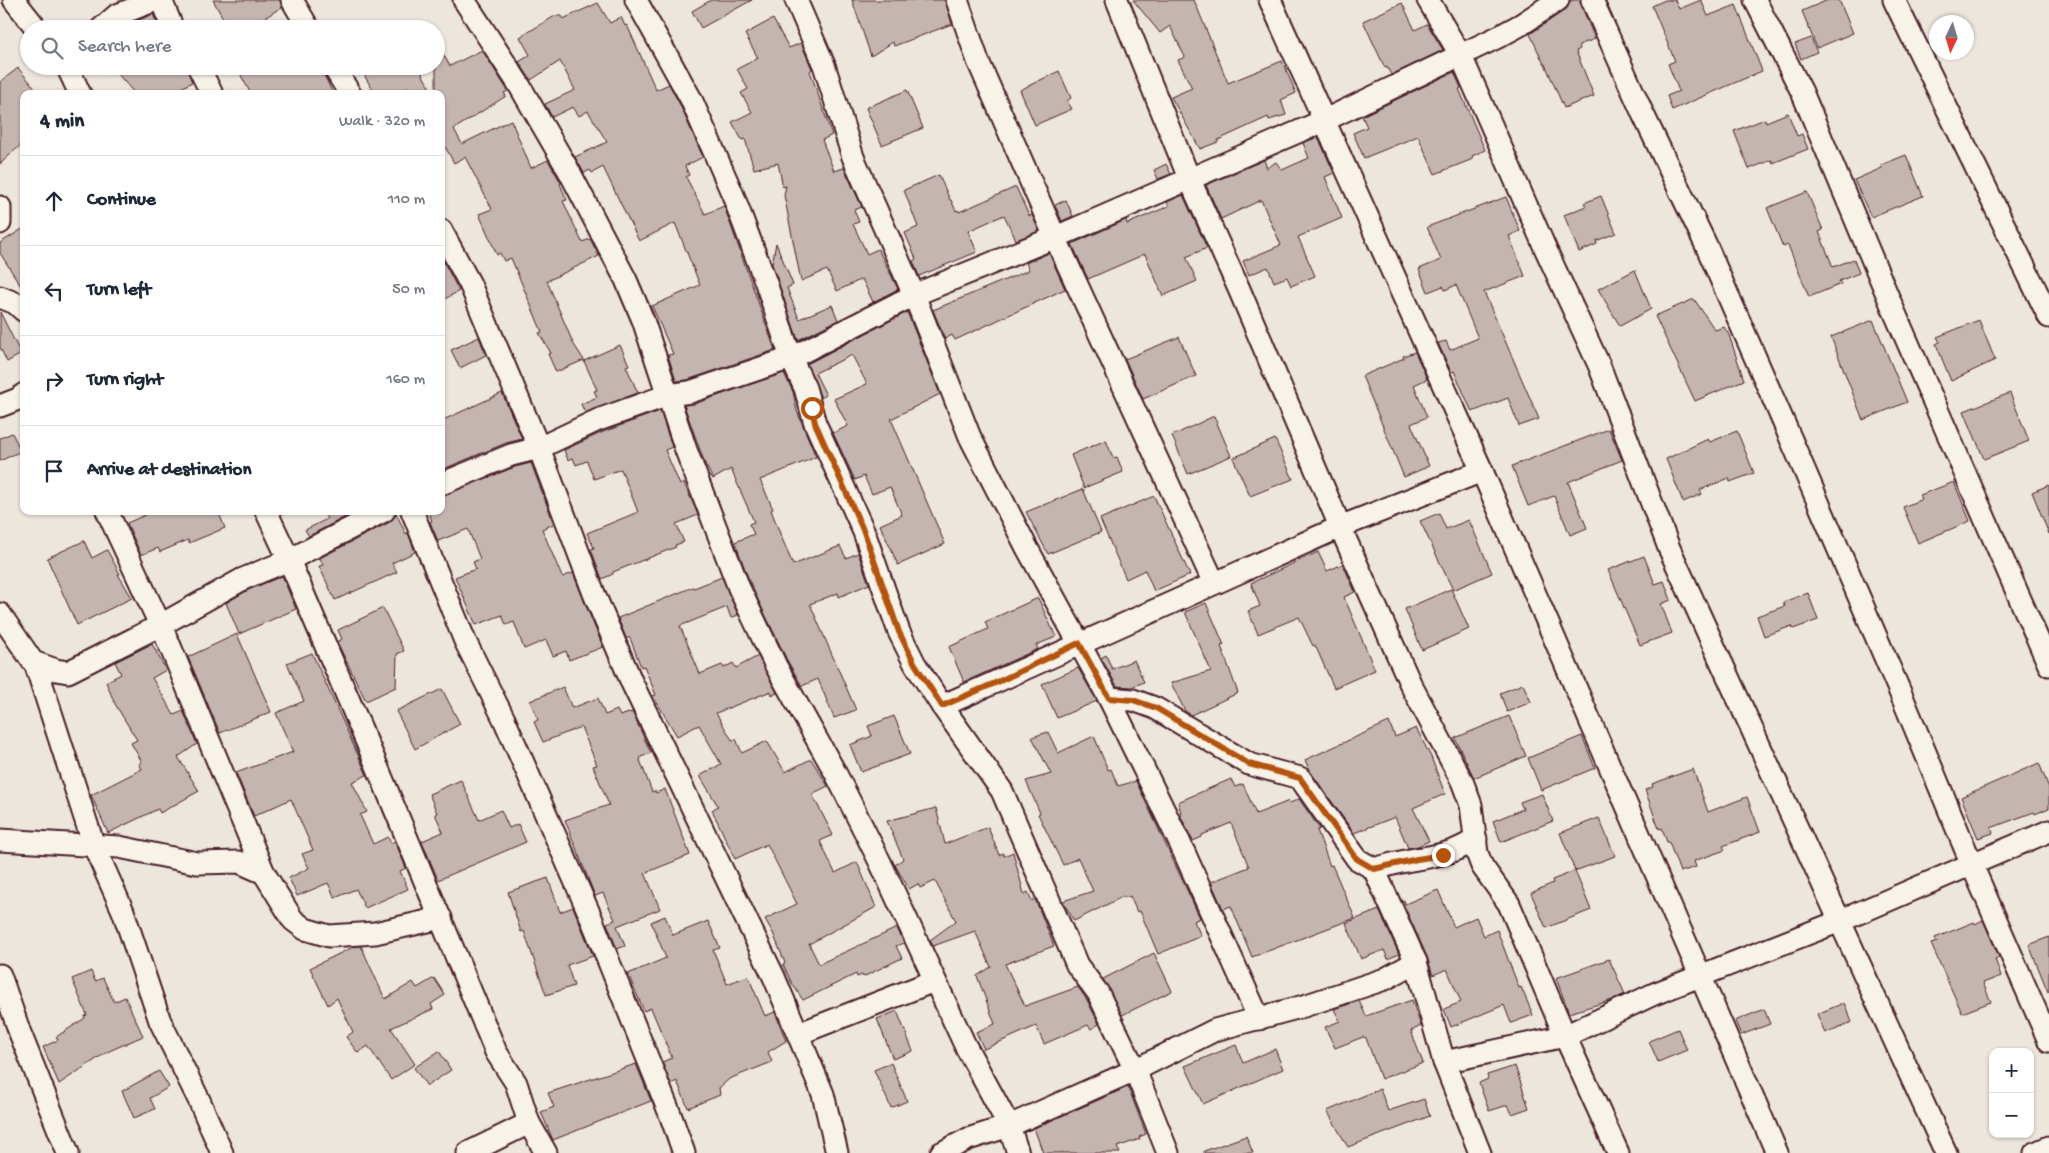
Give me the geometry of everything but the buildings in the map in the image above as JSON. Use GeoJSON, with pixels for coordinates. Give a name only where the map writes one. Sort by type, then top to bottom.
{"type":"FeatureCollection","features":[{"type":"Feature","properties":{"kind":"street"},"geometry":{"type":"LineString","coordinates":[[14,0],[30,20]]}},
{"type":"Feature","properties":{"kind":"street"},"geometry":{"type":"LineString","coordinates":[[111,20],[117,14],[156,0]]}},
{"type":"Feature","properties":{"kind":"street"},"geometry":{"type":"LineString","coordinates":[[161,0],[170,20]]}},
{"type":"Feature","properties":{"kind":"street"},"geometry":{"type":"LineString","coordinates":[[292,0],[304,20]]}},
{"type":"Feature","properties":{"kind":"street"},"geometry":{"type":"LineString","coordinates":[[464,0],[518,83],[570,171],[626,280],[643,320],[686,450],[739,588],[776,666],[835,772],[880,862],[965,1045],[1009,1126],[1018,1153]]}},
{"type":"Feature","properties":{"kind":"street"},"geometry":{"type":"LineString","coordinates":[[636,0],[691,99],[733,194],[791,358],[805,388],[815,423],[864,532],[899,632],[915,664],[942,706],[1002,791],[1077,965],[1098,993],[1135,1070],[1168,1153]]}},
{"type":"Feature","properties":{"kind":"street"},"geometry":{"type":"LineString","coordinates":[[796,0],[824,65],[853,157],[914,295],[970,438],[1026,548],[1109,698],[1179,841],[1259,1019]]}},
{"type":"Feature","properties":{"kind":"street"},"geometry":{"type":"LineString","coordinates":[[957,0],[978,61],[1054,237],[1214,583]]}},
{"type":"Feature","properties":{"kind":"street"},"geometry":{"type":"LineString","coordinates":[[1117,0],[1189,178],[1239,288],[1340,527],[1411,685],[1462,781],[1471,805],[1478,853],[1482,866],[1509,904],[1565,1036],[1618,1153]]}},
{"type":"Feature","properties":{"kind":"street"},"geometry":{"type":"LineString","coordinates":[[1270,0],[1482,471],[1777,1153]]}},
{"type":"Feature","properties":{"kind":"street"},"geometry":{"type":"LineString","coordinates":[[1428,0],[1461,56],[1599,366],[1669,548],[1946,1153]]}},
{"type":"Feature","properties":{"kind":"street"},"geometry":{"type":"LineString","coordinates":[[445,482],[511,455],[539,448],[598,420],[668,395],[690,392],[791,358],[914,295],[1323,121],[1461,56],[1522,24],[1543,8],[1558,0]]}},
{"type":"Feature","properties":{"kind":"street"},"geometry":{"type":"LineString","coordinates":[[1592,0],[1643,114],[1706,245],[2049,1040]]}},
{"type":"Feature","properties":{"kind":"street"},"geometry":{"type":"LineString","coordinates":[[1755,0],[1802,92],[1902,330],[2049,665]]}},
{"type":"Feature","properties":{"kind":"street"},"geometry":{"type":"LineString","coordinates":[[1894,0],[2049,317]]}},
{"type":"Feature","properties":{"kind":"street"},"geometry":{"type":"LineString","coordinates":[[71,75],[78,90]]}},
{"type":"Feature","properties":{"kind":"street"},"geometry":{"type":"LineString","coordinates":[[202,75],[210,90]]}},
{"type":"Feature","properties":{"kind":"street"},"geometry":{"type":"LineString","coordinates":[[338,75],[348,90]]}},
{"type":"Feature","properties":{"kind":"street"},"geometry":{"type":"LineString","coordinates":[[0,207],[0,223]]}},
{"type":"Feature","properties":{"kind":"street"},"geometry":{"type":"LineString","coordinates":[[445,237],[470,284],[539,448],[595,596],[632,683],[774,977],[823,1094],[837,1153]]}},
{"type":"Feature","properties":{"kind":"street"},"geometry":{"type":"LineString","coordinates":[[0,297],[15,303],[20,307]]}},
{"type":"Feature","properties":{"kind":"street"},"geometry":{"type":"LineString","coordinates":[[0,406],[20,397]]}},
{"type":"Feature","properties":{"kind":"street"},"geometry":{"type":"LineString","coordinates":[[942,706],[1340,527],[1482,471]]}},
{"type":"Feature","properties":{"kind":"street"},"geometry":{"type":"LineString","coordinates":[[109,515],[159,626],[170,646],[264,873],[293,920],[305,930],[329,936],[375,933],[441,918]]}},
{"type":"Feature","properties":{"kind":"street"},"geometry":{"type":"LineString","coordinates":[[268,515],[289,560],[496,1052],[516,1083],[528,1123],[546,1153]]}},
{"type":"Feature","properties":{"kind":"street"},"geometry":{"type":"LineString","coordinates":[[35,663],[68,672],[159,626],[243,579],[289,560],[376,515]]}},
{"type":"Feature","properties":{"kind":"street"},"geometry":{"type":"LineString","coordinates":[[414,515],[465,641],[527,769],[590,915],[684,1153]]}},
{"type":"Feature","properties":{"kind":"street"},"geometry":{"type":"LineString","coordinates":[[0,614],[35,663],[94,846],[122,912],[160,1021],[199,1100],[222,1153]]}},
{"type":"Feature","properties":{"kind":"street"},"geometry":{"type":"LineString","coordinates":[[1109,698],[1133,700],[1156,708],[1249,764],[1300,778],[1357,859],[1374,869],[1416,962],[1444,1062],[1480,1153]]}},
{"type":"Feature","properties":{"kind":"street"},"geometry":{"type":"LineString","coordinates":[[1444,1062],[1565,1036],[1654,994],[1840,921],[2049,831]]}},
{"type":"Feature","properties":{"kind":"street"},"geometry":{"type":"LineString","coordinates":[[1374,869],[1443,855],[1464,847],[1476,839]]}},
{"type":"Feature","properties":{"kind":"street"},"geometry":{"type":"LineString","coordinates":[[0,840],[119,847],[197,863],[239,862],[264,873]]}},
{"type":"Feature","properties":{"kind":"street"},"geometry":{"type":"LineString","coordinates":[[941,1153],[968,1139],[1009,1126],[1135,1070],[1215,1030],[1304,1006],[1385,979],[1416,962]]}},
{"type":"Feature","properties":{"kind":"street"},"geometry":{"type":"LineString","coordinates":[[0,975],[20,1033],[68,1153]]}},
{"type":"Feature","properties":{"kind":"street"},"geometry":{"type":"LineString","coordinates":[[798,1034],[934,981]]}},
{"type":"Feature","properties":{"kind":"street"},"geometry":{"type":"LineString","coordinates":[[468,1153],[528,1123]]}},
{"type":"Feature","properties":{"kind":"street"},"geometry":{"type":"LineString","coordinates":[[2035,1153],[2049,1147]]}},
{"type":"Feature","properties":{"kind":"route"},"geometry":{"type":"LineString","coordinates":[[812,408],[815,423],[864,532],[899,632],[915,664],[942,706],[1079,643],[1109,698],[1133,700],[1156,708],[1249,764],[1300,778],[1357,859],[1374,869],[1443,855]]}}]}
